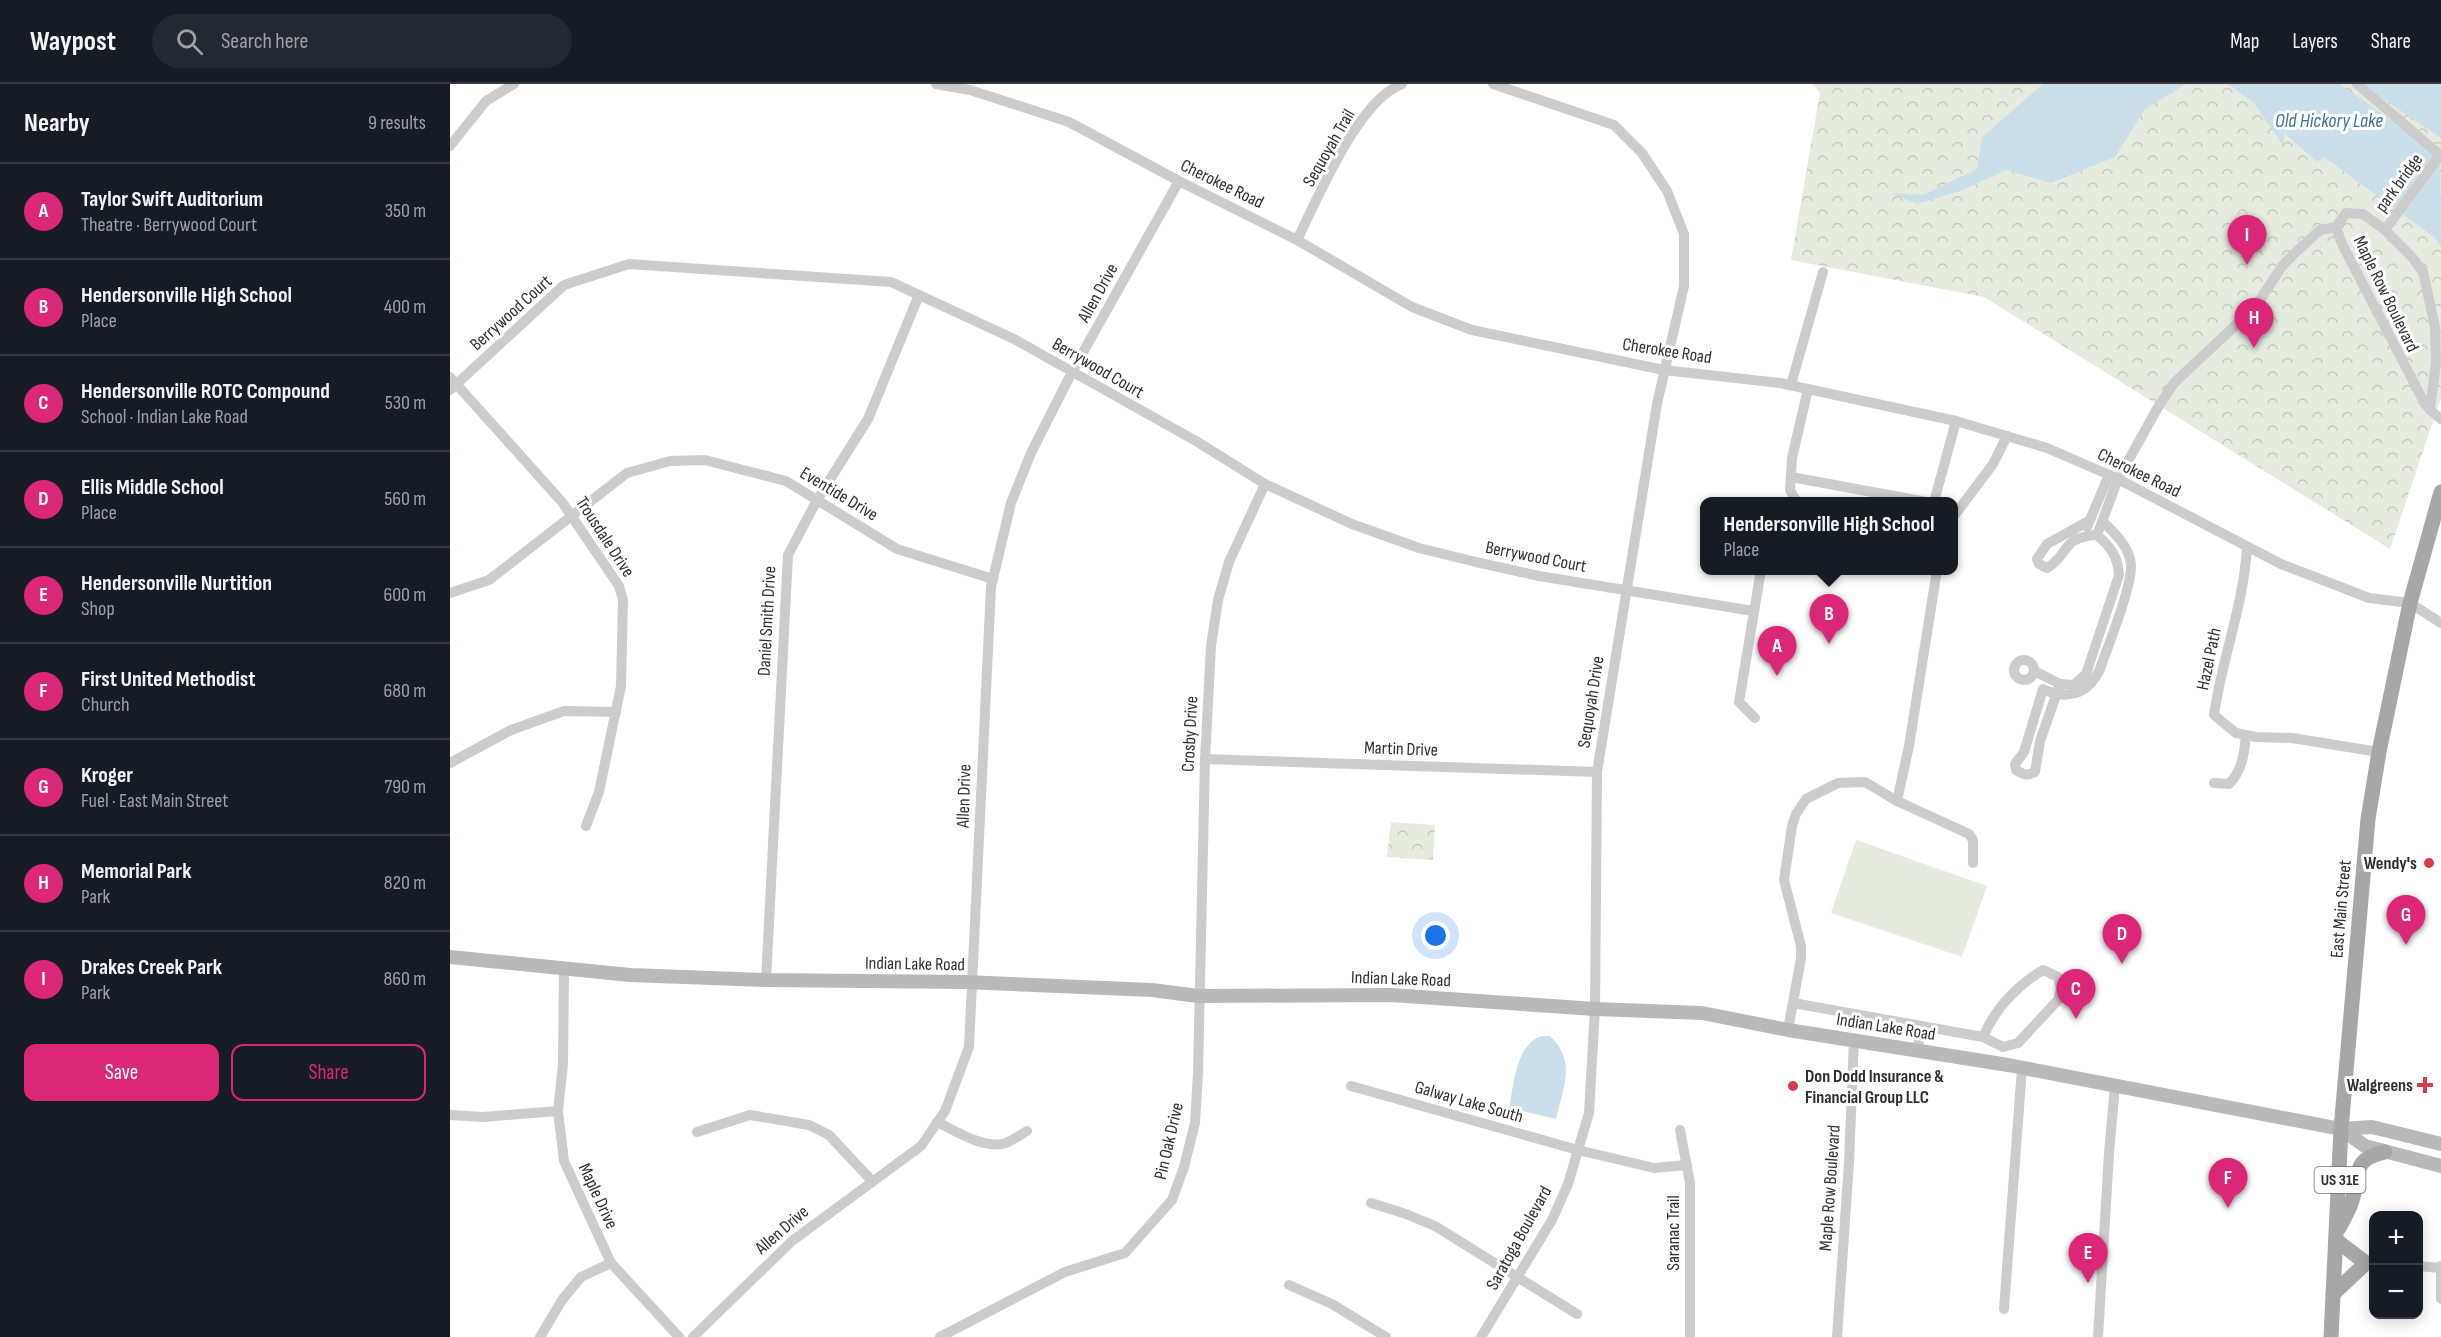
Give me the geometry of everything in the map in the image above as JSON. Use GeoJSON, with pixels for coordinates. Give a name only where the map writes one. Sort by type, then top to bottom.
{"type":"FeatureCollection","features":[{"type":"Feature","properties":{"kind":"main road","name":"East Main Street"},"geometry":{"type":"LineString","coordinates":[[2331,1337],[2342,1129],[2367,828],[2379,752],[2410,603],[2441,492]]}},
{"type":"Feature","properties":{"kind":"main road"},"geometry":{"type":"LineString","coordinates":[[2333,1294],[2369,1263],[2337,1236],[2351,1206],[2356,1174],[2361,1164],[2372,1155],[2385,1152]]}},
{"type":"Feature","properties":{"kind":"street","name":"Cherokee Road"},"geometry":{"type":"LineString","coordinates":[[936,84],[970,90],[1069,122],[1179,181],[1297,240],[1384,292],[1442,320],[1472,330],[1664,370],[1780,383],[1956,421],[2047,448],[2114,477],[2282,564],[2368,598],[2410,603]]}},
{"type":"Feature","properties":{"kind":"street","name":"Sequoyah Trail"},"geometry":{"type":"LineString","coordinates":[[1297,240],[1359,123],[1378,99],[1402,84]]}},
{"type":"Feature","properties":{"kind":"street"},"geometry":{"type":"LineString","coordinates":[[1493,84],[1614,125],[1642,153],[1667,191],[1684,234],[1684,286],[1664,370]]}},
{"type":"Feature","properties":{"kind":"street"},"geometry":{"type":"LineString","coordinates":[[2357,84],[2440,155]]}},
{"type":"Feature","properties":{"kind":"street"},"geometry":{"type":"LineString","coordinates":[[450,146],[486,101],[509,85]]}},
{"type":"Feature","properties":{"kind":"street","name":"park bridge"},"geometry":{"type":"LineString","coordinates":[[2385,230],[2440,155]]}},
{"type":"Feature","properties":{"kind":"street","name":"Allen Drive"},"geometry":{"type":"LineString","coordinates":[[693,1337],[792,1240],[921,1146],[945,1111],[969,1047],[985,678],[993,579],[1011,503],[1031,453],[1072,372],[1179,181]]}},
{"type":"Feature","properties":{"kind":"street","name":"Maple Row Boulevard"},"geometry":{"type":"LineString","coordinates":[[2430,410],[2436,363],[2435,327],[2422,272],[2411,256],[2385,230],[2363,214],[2346,213],[2336,227],[2342,244],[2401,362],[2430,410],[2441,419]]}},
{"type":"Feature","properties":{"kind":"street"},"geometry":{"type":"LineString","coordinates":[[2085,536],[2089,521],[2114,477],[2174,382],[2255,307],[2283,265],[2297,251],[2320,230],[2336,227]]}},
{"type":"Feature","properties":{"kind":"street","name":"Berrywood Court"},"geometry":{"type":"LineString","coordinates":[[452,384],[564,285],[629,264],[891,282],[1014,339],[1196,441],[1265,484],[1353,524],[1419,548],[1539,576],[1753,611]]}},
{"type":"Feature","properties":{"kind":"street"},"geometry":{"type":"LineString","coordinates":[[1792,381],[1822,272]]}},
{"type":"Feature","properties":{"kind":"street","name":"Daniel Smith Drive"},"geometry":{"type":"LineString","coordinates":[[766,980],[785,578],[788,555],[817,500],[868,418],[919,295]]}},
{"type":"Feature","properties":{"kind":"street","name":"Sequoyah Drive"},"geometry":{"type":"LineString","coordinates":[[1594,1009],[1596,772],[1664,370]]}},
{"type":"Feature","properties":{"kind":"street","name":"Trousdale Drive"},"geometry":{"type":"LineString","coordinates":[[452,384],[562,502],[619,586],[623,600],[621,686],[599,792],[586,826]]}},
{"type":"Feature","properties":{"kind":"street"},"geometry":{"type":"LineString","coordinates":[[1794,497],[1790,490],[1792,458],[1808,389]]}},
{"type":"Feature","properties":{"kind":"street"},"geometry":{"type":"LineString","coordinates":[[1935,497],[1956,421]]}},
{"type":"Feature","properties":{"kind":"street"},"geometry":{"type":"LineString","coordinates":[[1958,510],[1993,464],[2007,436]]}},
{"type":"Feature","properties":{"kind":"street","name":"Eventide Drive"},"geometry":{"type":"LineString","coordinates":[[450,593],[489,580],[627,473],[670,461],[705,460],[786,481],[897,549],[993,579]]}},
{"type":"Feature","properties":{"kind":"street"},"geometry":{"type":"LineString","coordinates":[[1791,477],[1904,497]]}},
{"type":"Feature","properties":{"kind":"street"},"geometry":{"type":"LineString","coordinates":[[2097,535],[2103,522],[2114,477]]}},
{"type":"Feature","properties":{"kind":"street","name":"Crosby Drive"},"geometry":{"type":"LineString","coordinates":[[1198,996],[1204,759],[1211,646],[1218,600],[1229,562],[1265,484]]}},
{"type":"Feature","properties":{"kind":"street"},"geometry":{"type":"LineString","coordinates":[[2089,521],[2047,544],[2037,559],[2039,564],[2047,568],[2053,564],[2067,545],[2085,536],[2097,535],[2109,545],[2124,569]]}},
{"type":"Feature","properties":{"kind":"street"},"geometry":{"type":"LineString","coordinates":[[2101,650],[2086,674],[2074,686],[2030,675],[2043,689],[2055,695],[2068,696],[2084,692],[2096,677],[2101,650],[2116,604],[2128,554],[2122,542],[2103,522]]}},
{"type":"Feature","properties":{"kind":"street","name":"Hazel Path"},"geometry":{"type":"LineString","coordinates":[[2247,547],[2246,574],[2219,684],[2214,715],[2236,733],[2292,738],[2379,752]]}},
{"type":"Feature","properties":{"kind":"street"},"geometry":{"type":"LineString","coordinates":[[1755,718],[1739,702],[1760,575]]}},
{"type":"Feature","properties":{"kind":"street"},"geometry":{"type":"LineString","coordinates":[[1897,801],[1909,746],[1936,575]]}},
{"type":"Feature","properties":{"kind":"street"},"geometry":{"type":"LineString","coordinates":[[2410,603],[2441,623]]}},
{"type":"Feature","properties":{"kind":"street"},"geometry":{"type":"LineString","coordinates":[[2048,678],[2024,752],[2015,764],[2016,770],[2022,775],[2035,772],[2037,754],[2060,684]]}},
{"type":"Feature","properties":{"kind":"street"},"geometry":{"type":"LineString","coordinates":[[450,763],[511,730],[564,711],[616,712]]}},
{"type":"Feature","properties":{"kind":"street"},"geometry":{"type":"LineString","coordinates":[[2214,783],[2229,784],[2236,776],[2242,766],[2246,735]]}},
{"type":"Feature","properties":{"kind":"street","name":"Martin Drive"},"geometry":{"type":"LineString","coordinates":[[1204,759],[1596,772]]}},
{"type":"Feature","properties":{"kind":"street"},"geometry":{"type":"LineString","coordinates":[[1788,1030],[1801,958],[1801,946],[1784,880],[1792,826],[1796,814],[1806,800],[1838,783],[1865,782],[1897,801],[1970,834],[1973,840],[1973,863]]}},
{"type":"Feature","properties":{"kind":"street","name":"Indian Lake Road"},"geometry":{"type":"LineString","coordinates":[[450,957],[630,975],[766,980],[972,982],[1152,990],[1198,996],[1390,994],[1594,1009],[1702,1013],[1788,1030],[2022,1068],[2342,1129]]}},
{"type":"Feature","properties":{"kind":"street","name":"Maple Drive"},"geometry":{"type":"LineString","coordinates":[[564,969],[563,1064],[558,1111],[564,1161],[610,1263],[679,1337]]}},
{"type":"Feature","properties":{"kind":"street"},"geometry":{"type":"LineString","coordinates":[[1793,1003],[1983,1037],[2003,1047],[2018,1042],[2058,1000],[2061,989],[2058,977],[2043,970],[2032,977],[1992,1017],[1983,1037]]}},
{"type":"Feature","properties":{"kind":"street","name":"Pin Oak Drive"},"geometry":{"type":"LineString","coordinates":[[940,1337],[1065,1272],[1125,1252],[1172,1200],[1184,1167],[1195,1123],[1198,1073],[1198,996]]}},
{"type":"Feature","properties":{"kind":"street","name":"Saratoga Boulevard"},"geometry":{"type":"LineString","coordinates":[[1481,1337],[1552,1220],[1568,1184],[1589,1113],[1594,1009]]}},
{"type":"Feature","properties":{"kind":"street"},"geometry":{"type":"LineString","coordinates":[[1918,1051],[1920,1026]]}},
{"type":"Feature","properties":{"kind":"street","name":"Maple Row Boulevard"},"geometry":{"type":"LineString","coordinates":[[1837,1337],[1850,1162],[1854,1040]]}},
{"type":"Feature","properties":{"kind":"street"},"geometry":{"type":"LineString","coordinates":[[2004,1310],[2022,1068]]}},
{"type":"Feature","properties":{"kind":"street","name":"Galway Lake South"},"geometry":{"type":"LineString","coordinates":[[1351,1086],[1578,1150],[1654,1168],[1687,1165]]}},
{"type":"Feature","properties":{"kind":"street"},"geometry":{"type":"LineString","coordinates":[[2098,1337],[2115,1086]]}},
{"type":"Feature","properties":{"kind":"street"},"geometry":{"type":"LineString","coordinates":[[450,1115],[483,1117],[558,1111]]}},
{"type":"Feature","properties":{"kind":"street"},"geometry":{"type":"LineString","coordinates":[[697,1132],[750,1115],[809,1125],[829,1135],[872,1181]]}},
{"type":"Feature","properties":{"kind":"street"},"geometry":{"type":"LineString","coordinates":[[937,1122],[978,1141],[990,1144],[1005,1143],[1027,1131]]}},
{"type":"Feature","properties":{"kind":"street"},"geometry":{"type":"LineString","coordinates":[[2342,1129],[2372,1127],[2441,1144]]}},
{"type":"Feature","properties":{"kind":"street"},"geometry":{"type":"LineString","coordinates":[[2342,1129],[2365,1146],[2441,1166]]}},
{"type":"Feature","properties":{"kind":"street","name":"Saranac Trail"},"geometry":{"type":"LineString","coordinates":[[1680,1130],[1690,1183],[1689,1337]]}},
{"type":"Feature","properties":{"kind":"street"},"geometry":{"type":"LineString","coordinates":[[1371,1203],[1435,1226],[1577,1314]]}},
{"type":"Feature","properties":{"kind":"street"},"geometry":{"type":"LineString","coordinates":[[540,1337],[562,1300],[581,1277],[610,1263]]}},
{"type":"Feature","properties":{"kind":"street"},"geometry":{"type":"LineString","coordinates":[[2423,1266],[2441,1267],[2441,1299]]}},
{"type":"Feature","properties":{"kind":"street"},"geometry":{"type":"LineString","coordinates":[[1289,1285],[1332,1304],[1386,1337]]}},
{"type":"Feature","properties":{"kind":"green space"},"geometry":{"type":"Polygon","coordinates":[[[1813,84],[2372,84],[2441,121],[2441,398],[2390,549],[1984,297],[1791,260],[1820,93],[1813,84]]]}},
{"type":"Feature","properties":{"kind":"green space"},"geometry":{"type":"Polygon","coordinates":[[[1391,822],[1435,825],[1433,860],[1387,857],[1391,822]]]}},
{"type":"Feature","properties":{"kind":"green space"},"geometry":{"type":"Polygon","coordinates":[[[1856,840],[1987,886],[1962,957],[1831,913],[1856,840]]]}},
{"type":"Feature","properties":{"kind":"water"},"geometry":{"type":"Polygon","coordinates":[[[2043,84],[2186,84],[2145,109],[2115,157],[2051,183],[2006,170],[1960,191],[1917,204],[1892,193],[1923,195],[1977,169],[1982,137],[2043,84]]]}},
{"type":"Feature","properties":{"kind":"water","name":"Old Hickory Lake"},"geometry":{"type":"Polygon","coordinates":[[[2228,84],[2340,84],[2440,155],[2441,246],[2434,237],[2324,157],[2317,162],[2284,133],[2283,145],[2254,103],[2228,84]]]}},
{"type":"Feature","properties":{"kind":"water","name":"Old Hickory Lake"},"geometry":{"type":"Polygon","coordinates":[[[2361,84],[2441,84],[2441,138],[2361,84]]]}},
{"type":"Feature","properties":{"kind":"water"},"geometry":{"type":"Polygon","coordinates":[[[1541,1036],[1550,1036],[1558,1045],[1566,1065],[1564,1086],[1556,1119],[1509,1108],[1514,1078],[1521,1057],[1532,1041],[1541,1036]]]}},
{"type":"Feature","properties":{"kind":"place","name":"Drakes Creek Park"},"geometry":{"type":"Point","coordinates":[2247,265]}},
{"type":"Feature","properties":{"kind":"place","name":"Memorial Park"},"geometry":{"type":"Point","coordinates":[2254,348]}},
{"type":"Feature","properties":{"kind":"place","name":"Hendersonville High School"},"geometry":{"type":"Point","coordinates":[1829,644]}},
{"type":"Feature","properties":{"kind":"place","name":"Taylor Swift Auditorium"},"geometry":{"type":"Point","coordinates":[1777,676]}},
{"type":"Feature","properties":{"kind":"place","name":"Wendy's"},"geometry":{"type":"Point","coordinates":[2429,863]}},
{"type":"Feature","properties":{"kind":"place","name":"Kroger"},"geometry":{"type":"Point","coordinates":[2406,945]}},
{"type":"Feature","properties":{"kind":"place","name":"Ellis Middle School"},"geometry":{"type":"Point","coordinates":[2122,964]}},
{"type":"Feature","properties":{"kind":"place","name":"Hendersonville ROTC Compound"},"geometry":{"type":"Point","coordinates":[2076,1019]}},
{"type":"Feature","properties":{"kind":"place","name":"Walgreens"},"geometry":{"type":"Point","coordinates":[2425,1085]}},
{"type":"Feature","properties":{"kind":"place","name":"Don Dodd Insurance & Financial Group LLC"},"geometry":{"type":"Point","coordinates":[1793,1086]}},
{"type":"Feature","properties":{"kind":"place","name":"First United Methodist"},"geometry":{"type":"Point","coordinates":[2228,1208]}},
{"type":"Feature","properties":{"kind":"place","name":"Hendersonville Nurtition"},"geometry":{"type":"Point","coordinates":[2088,1283]}}]}
